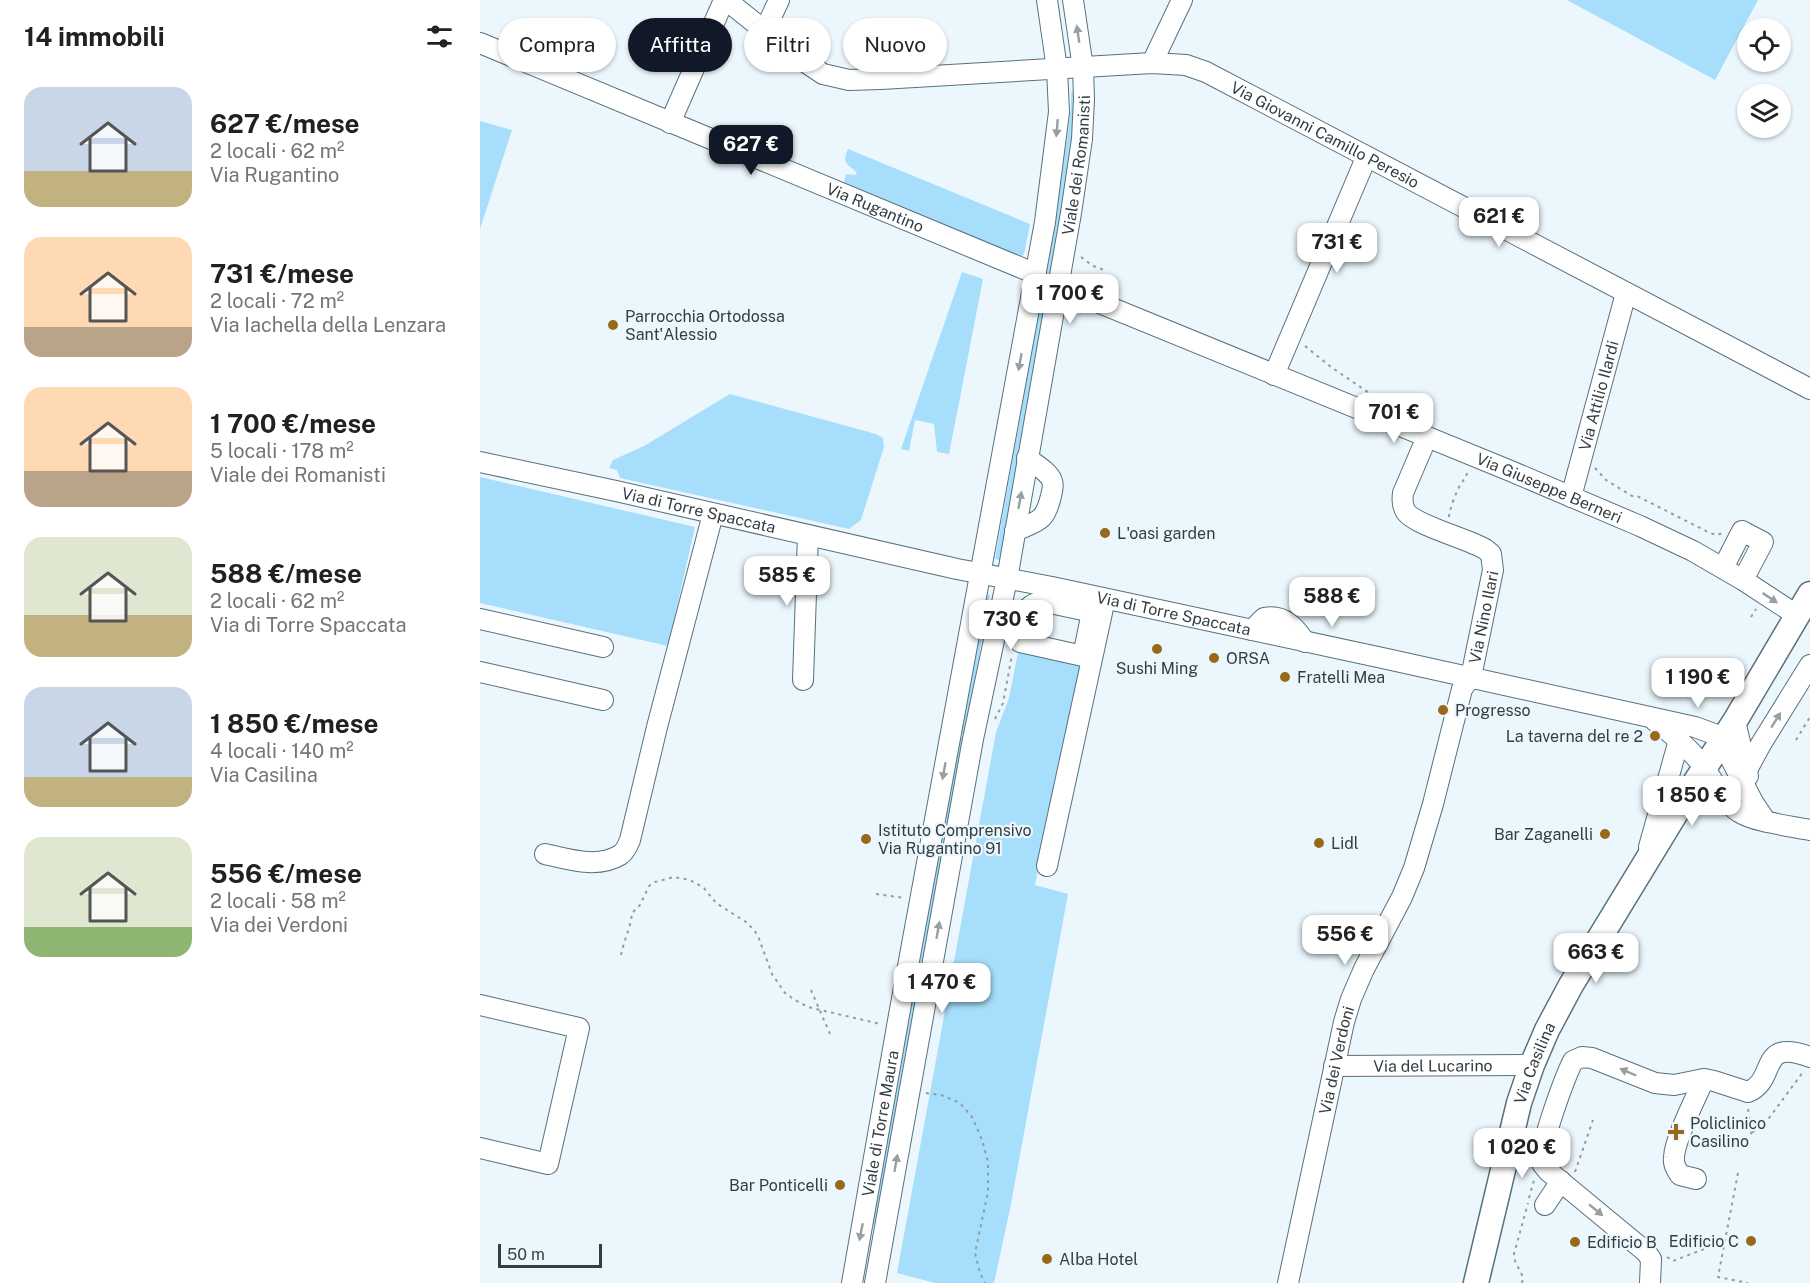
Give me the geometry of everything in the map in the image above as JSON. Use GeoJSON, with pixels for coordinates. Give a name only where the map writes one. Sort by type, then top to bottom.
{"type":"FeatureCollection","features":[{"type":"Feature","properties":{"kind":"main road","name":"Via Casilina"},"geometry":{"type":"LineString","coordinates":[[1476,1283],[1515,1117],[1532,1065],[1558,1008],[1735,721],[1810,594]]}},
{"type":"Feature","properties":{"kind":"street","name":"Via Giovanni Camillo Peresio"},"geometry":{"type":"LineString","coordinates":[[725,0],[749,18]]}},
{"type":"Feature","properties":{"kind":"street"},"geometry":{"type":"LineString","coordinates":[[670,123],[725,0]]}},
{"type":"Feature","properties":{"kind":"street"},"geometry":{"type":"LineString","coordinates":[[771,18],[779,0]]}},
{"type":"Feature","properties":{"kind":"street","name":"Viale dei Romanisti"},"geometry":{"type":"LineString","coordinates":[[981,574],[1036,274],[1058,130],[1057,69],[1047,0]]}},
{"type":"Feature","properties":{"kind":"street","name":"Viale dei Romanisti"},"geometry":{"type":"LineString","coordinates":[[1007,579],[1068,234],[1082,139],[1083,68],[1073,0]]}},
{"type":"Feature","properties":{"kind":"street"},"geometry":{"type":"LineString","coordinates":[[1152,63],[1182,0]]}},
{"type":"Feature","properties":{"kind":"street","name":"Via Rugantino"},"geometry":{"type":"LineString","coordinates":[[480,43],[1036,274]]}},
{"type":"Feature","properties":{"kind":"street","name":"Via Giovanni Camillo Peresio"},"geometry":{"type":"LineString","coordinates":[[820,72],[841,79],[873,80],[1152,63],[1186,65],[1206,72],[1810,389]]}},
{"type":"Feature","properties":{"kind":"street"},"geometry":{"type":"LineString","coordinates":[[1274,375],[1366,158]]}},
{"type":"Feature","properties":{"kind":"street","name":"Via Giuseppe Berneri"},"geometry":{"type":"LineString","coordinates":[[1058,286],[1670,539],[1743,580],[1798,616]]}},
{"type":"Feature","properties":{"kind":"street","name":"Via Attilio Ilardi"},"geometry":{"type":"LineString","coordinates":[[1571,497],[1626,293]]}},
{"type":"Feature","properties":{"kind":"street","name":"Via Nino Ilari"},"geometry":{"type":"LineString","coordinates":[[1427,437],[1403,493],[1404,510],[1416,520],[1482,546],[1493,560],[1493,570],[1471,677]]}},
{"type":"Feature","properties":{"kind":"street"},"geometry":{"type":"LineString","coordinates":[[1015,531],[1042,518],[1048,507],[1053,488],[1053,482],[1047,473],[1028,458]]}},
{"type":"Feature","properties":{"kind":"street","name":"Via di Torre Spaccata"},"geometry":{"type":"LineString","coordinates":[[480,462],[981,574],[1252,630],[1650,717],[1707,731],[1722,742]]}},
{"type":"Feature","properties":{"kind":"street"},"geometry":{"type":"LineString","coordinates":[[545,854],[582,862],[598,861],[620,855],[626,850],[713,514]]}},
{"type":"Feature","properties":{"kind":"street"},"geometry":{"type":"LineString","coordinates":[[1723,568],[1742,531],[1762,542],[1743,580]]}},
{"type":"Feature","properties":{"kind":"street"},"geometry":{"type":"LineString","coordinates":[[803,680],[808,535]]}},
{"type":"Feature","properties":{"kind":"street","name":"Viale di Torre Maura"},"geometry":{"type":"LineString","coordinates":[[852,1283],[981,574]]}},
{"type":"Feature","properties":{"kind":"street","name":"Viale di Torre Maura"},"geometry":{"type":"LineString","coordinates":[[879,1282],[973,738],[1007,579]]}},
{"type":"Feature","properties":{"kind":"street"},"geometry":{"type":"LineString","coordinates":[[1047,866],[1105,599]]}},
{"type":"Feature","properties":{"kind":"street"},"geometry":{"type":"LineString","coordinates":[[480,619],[603,647]]}},
{"type":"Feature","properties":{"kind":"street"},"geometry":{"type":"LineString","coordinates":[[1747,771],[1810,665]]}},
{"type":"Feature","properties":{"kind":"street"},"geometry":{"type":"LineString","coordinates":[[480,672],[603,700]]}},
{"type":"Feature","properties":{"kind":"street","name":"Via dei Verdoni"},"geometry":{"type":"LineString","coordinates":[[1288,1283],[1344,1022],[1356,987],[1402,897],[1414,868],[1462,689],[1471,677]]}},
{"type":"Feature","properties":{"kind":"street"},"geometry":{"type":"LineString","coordinates":[[1650,717],[1679,740],[1705,768],[1724,797],[1735,808],[1748,816],[1810,830]]}},
{"type":"Feature","properties":{"kind":"street"},"geometry":{"type":"LineString","coordinates":[[1735,721],[1754,802]]}},
{"type":"Feature","properties":{"kind":"street","name":"Via Casilina"},"geometry":{"type":"LineString","coordinates":[[1645,864],[1679,740]]}},
{"type":"Feature","properties":{"kind":"street"},"geometry":{"type":"LineString","coordinates":[[1722,742],[1765,820]]}},
{"type":"Feature","properties":{"kind":"street"},"geometry":{"type":"LineString","coordinates":[[480,1005],[579,1028],[548,1164],[480,1148]]}},
{"type":"Feature","properties":{"kind":"street"},"geometry":{"type":"LineString","coordinates":[[1650,1283],[1649,1255],[1567,1181],[1545,1167],[1542,1161],[1558,1099],[1575,1059],[1582,1056],[1592,1058],[1660,1084],[1674,1085],[1704,1079],[1748,1092],[1759,1084],[1773,1058],[1783,1052],[1796,1052],[1806,1064]]}},
{"type":"Feature","properties":{"kind":"street","name":"Via del Lucarino"},"geometry":{"type":"LineString","coordinates":[[1334,1066],[1532,1065]]}},
{"type":"Feature","properties":{"kind":"street"},"geometry":{"type":"LineString","coordinates":[[1696,1179],[1680,1174],[1673,1158],[1704,1079]]}},
{"type":"Feature","properties":{"kind":"street"},"geometry":{"type":"LineString","coordinates":[[1545,1205],[1567,1181]]}},
{"type":"Feature","properties":{"kind":"path"},"geometry":{"type":"LineString","coordinates":[[1078,253],[1093,266],[1104,270]]}},
{"type":"Feature","properties":{"kind":"path"},"geometry":{"type":"LineString","coordinates":[[1303,344],[1331,367],[1380,400]]}},
{"type":"Feature","properties":{"kind":"path"},"geometry":{"type":"LineString","coordinates":[[1450,522],[1449,511],[1472,466]]}},
{"type":"Feature","properties":{"kind":"path"},"geometry":{"type":"LineString","coordinates":[[1590,466],[1620,490],[1710,533],[1717,535],[1729,530]]}},
{"type":"Feature","properties":{"kind":"path"},"geometry":{"type":"LineString","coordinates":[[994,722],[1003,703],[1013,651]]}},
{"type":"Feature","properties":{"kind":"path"},"geometry":{"type":"LineString","coordinates":[[1711,690],[1719,676]]}},
{"type":"Feature","properties":{"kind":"path"},"geometry":{"type":"LineString","coordinates":[[1796,740],[1810,717]]}},
{"type":"Feature","properties":{"kind":"path"},"geometry":{"type":"LineString","coordinates":[[621,955],[624,939],[632,924],[632,914],[640,905],[649,886],[674,877],[682,878],[698,883],[716,903],[746,922],[758,936],[772,974],[785,993],[808,1007],[883,1025]]}},
{"type":"Feature","properties":{"kind":"path"},"geometry":{"type":"LineString","coordinates":[[876,894],[907,899]]}},
{"type":"Feature","properties":{"kind":"path"},"geometry":{"type":"LineString","coordinates":[[811,990],[830,1034]]}},
{"type":"Feature","properties":{"kind":"path"},"geometry":{"type":"LineString","coordinates":[[1752,1132],[1761,1129],[1806,1064]]}},
{"type":"Feature","properties":{"kind":"path"},"geometry":{"type":"LineString","coordinates":[[1748,1092],[1748,1118],[1752,1138]]}},
{"type":"Feature","properties":{"kind":"path"},"geometry":{"type":"LineString","coordinates":[[926,1093],[941,1095],[960,1103],[972,1117],[982,1140],[988,1162],[988,1192],[975,1252],[985,1283]]}},
{"type":"Feature","properties":{"kind":"path"},"geometry":{"type":"LineString","coordinates":[[1567,1181],[1593,1120]]}},
{"type":"Feature","properties":{"kind":"path"},"geometry":{"type":"LineString","coordinates":[[1738,1173],[1718,1277],[1748,1283]]}},
{"type":"Feature","properties":{"kind":"path"},"geometry":{"type":"LineString","coordinates":[[1522,1283],[1523,1277],[1514,1254],[1535,1175]]}},
{"type":"Feature","properties":{"kind":"path"},"geometry":{"type":"LineString","coordinates":[[1673,1261],[1725,1241],[1737,1244]]}},
{"type":"Feature","properties":{"kind":"shaded area"},"geometry":{"type":"Polygon","coordinates":[[[1567,0],[1758,0],[1748,18],[1737,18],[1737,39],[1715,80],[1567,0]]]}},
{"type":"Feature","properties":{"kind":"shaded area"},"geometry":{"type":"Polygon","coordinates":[[[1076,91],[1076,113],[1060,228],[1047,298],[1042,297],[1063,166],[1071,109],[1071,92],[1076,91]]]}},
{"type":"Feature","properties":{"kind":"shaded area"},"geometry":{"type":"Polygon","coordinates":[[[480,121],[512,130],[480,229],[480,121]]]}},
{"type":"Feature","properties":{"kind":"shaded area"},"geometry":{"type":"Polygon","coordinates":[[[848,149],[1030,224],[1024,254],[1020,258],[843,187],[846,174],[855,175],[857,173],[845,161],[848,149]]]}},
{"type":"Feature","properties":{"kind":"shaded area"},"geometry":{"type":"Polygon","coordinates":[[[962,272],[983,279],[949,454],[937,452],[934,424],[915,420],[909,451],[901,449],[962,272]]]}},
{"type":"Feature","properties":{"kind":"shaded area"},"geometry":{"type":"Polygon","coordinates":[[[1040,305],[1046,306],[1000,560],[995,559],[1040,305]]]}},
{"type":"Feature","properties":{"kind":"shaded area"},"geometry":{"type":"Polygon","coordinates":[[[730,394],[876,434],[883,438],[884,447],[861,520],[849,529],[620,478],[617,470],[609,468],[613,460],[644,446],[730,394]]]}},
{"type":"Feature","properties":{"kind":"shaded area"},"geometry":{"type":"Polygon","coordinates":[[[480,477],[695,527],[668,646],[480,603],[480,477]]]}},
{"type":"Feature","properties":{"kind":"shaded area"},"geometry":{"type":"Polygon","coordinates":[[[985,594],[990,595],[965,734],[959,734],[985,594]]]}},
{"type":"Feature","properties":{"kind":"shaded area"},"geometry":{"type":"Polygon","coordinates":[[[1020,642],[1083,656],[1035,885],[1068,894],[1010,1209],[994,1283],[935,1283],[897,1273],[996,732],[1009,698],[1020,642]]]}},
{"type":"Feature","properties":{"kind":"shaded area"},"geometry":{"type":"Polygon","coordinates":[[[959,737],[964,738],[877,1225],[871,1224],[959,737]]]}},
{"type":"Feature","properties":{"kind":"place","name":"Parrocchia Ortodossa Sant'Alessio"},"geometry":{"type":"Point","coordinates":[613,325]}},
{"type":"Feature","properties":{"kind":"place","name":"L'oasi garden"},"geometry":{"type":"Point","coordinates":[1105,533]}},
{"type":"Feature","properties":{"kind":"place","name":"Sushi Ming"},"geometry":{"type":"Point","coordinates":[1157,649]}},
{"type":"Feature","properties":{"kind":"place","name":"ORSA"},"geometry":{"type":"Point","coordinates":[1214,658]}},
{"type":"Feature","properties":{"kind":"place","name":"Fratelli Mea"},"geometry":{"type":"Point","coordinates":[1285,677]}},
{"type":"Feature","properties":{"kind":"place","name":"Progresso"},"geometry":{"type":"Point","coordinates":[1443,710]}},
{"type":"Feature","properties":{"kind":"place","name":"La taverna del re 2"},"geometry":{"type":"Point","coordinates":[1655,736]}},
{"type":"Feature","properties":{"kind":"place","name":"Bar Zaganelli"},"geometry":{"type":"Point","coordinates":[1605,834]}},
{"type":"Feature","properties":{"kind":"place","name":"Istituto Comprensivo Via Rugantino 91"},"geometry":{"type":"Point","coordinates":[866,839]}},
{"type":"Feature","properties":{"kind":"place","name":"Lidl"},"geometry":{"type":"Point","coordinates":[1319,843]}},
{"type":"Feature","properties":{"kind":"place","name":"Policlinico Casilino"},"geometry":{"type":"Point","coordinates":[1676,1132]}},
{"type":"Feature","properties":{"kind":"place","name":"Bar Ponticelli"},"geometry":{"type":"Point","coordinates":[840,1185]}},
{"type":"Feature","properties":{"kind":"place","name":"Edificio C"},"geometry":{"type":"Point","coordinates":[1751,1241]}},
{"type":"Feature","properties":{"kind":"place","name":"Edificio B"},"geometry":{"type":"Point","coordinates":[1575,1242]}},
{"type":"Feature","properties":{"kind":"place","name":"Alba Hotel"},"geometry":{"type":"Point","coordinates":[1047,1259]}}]}
